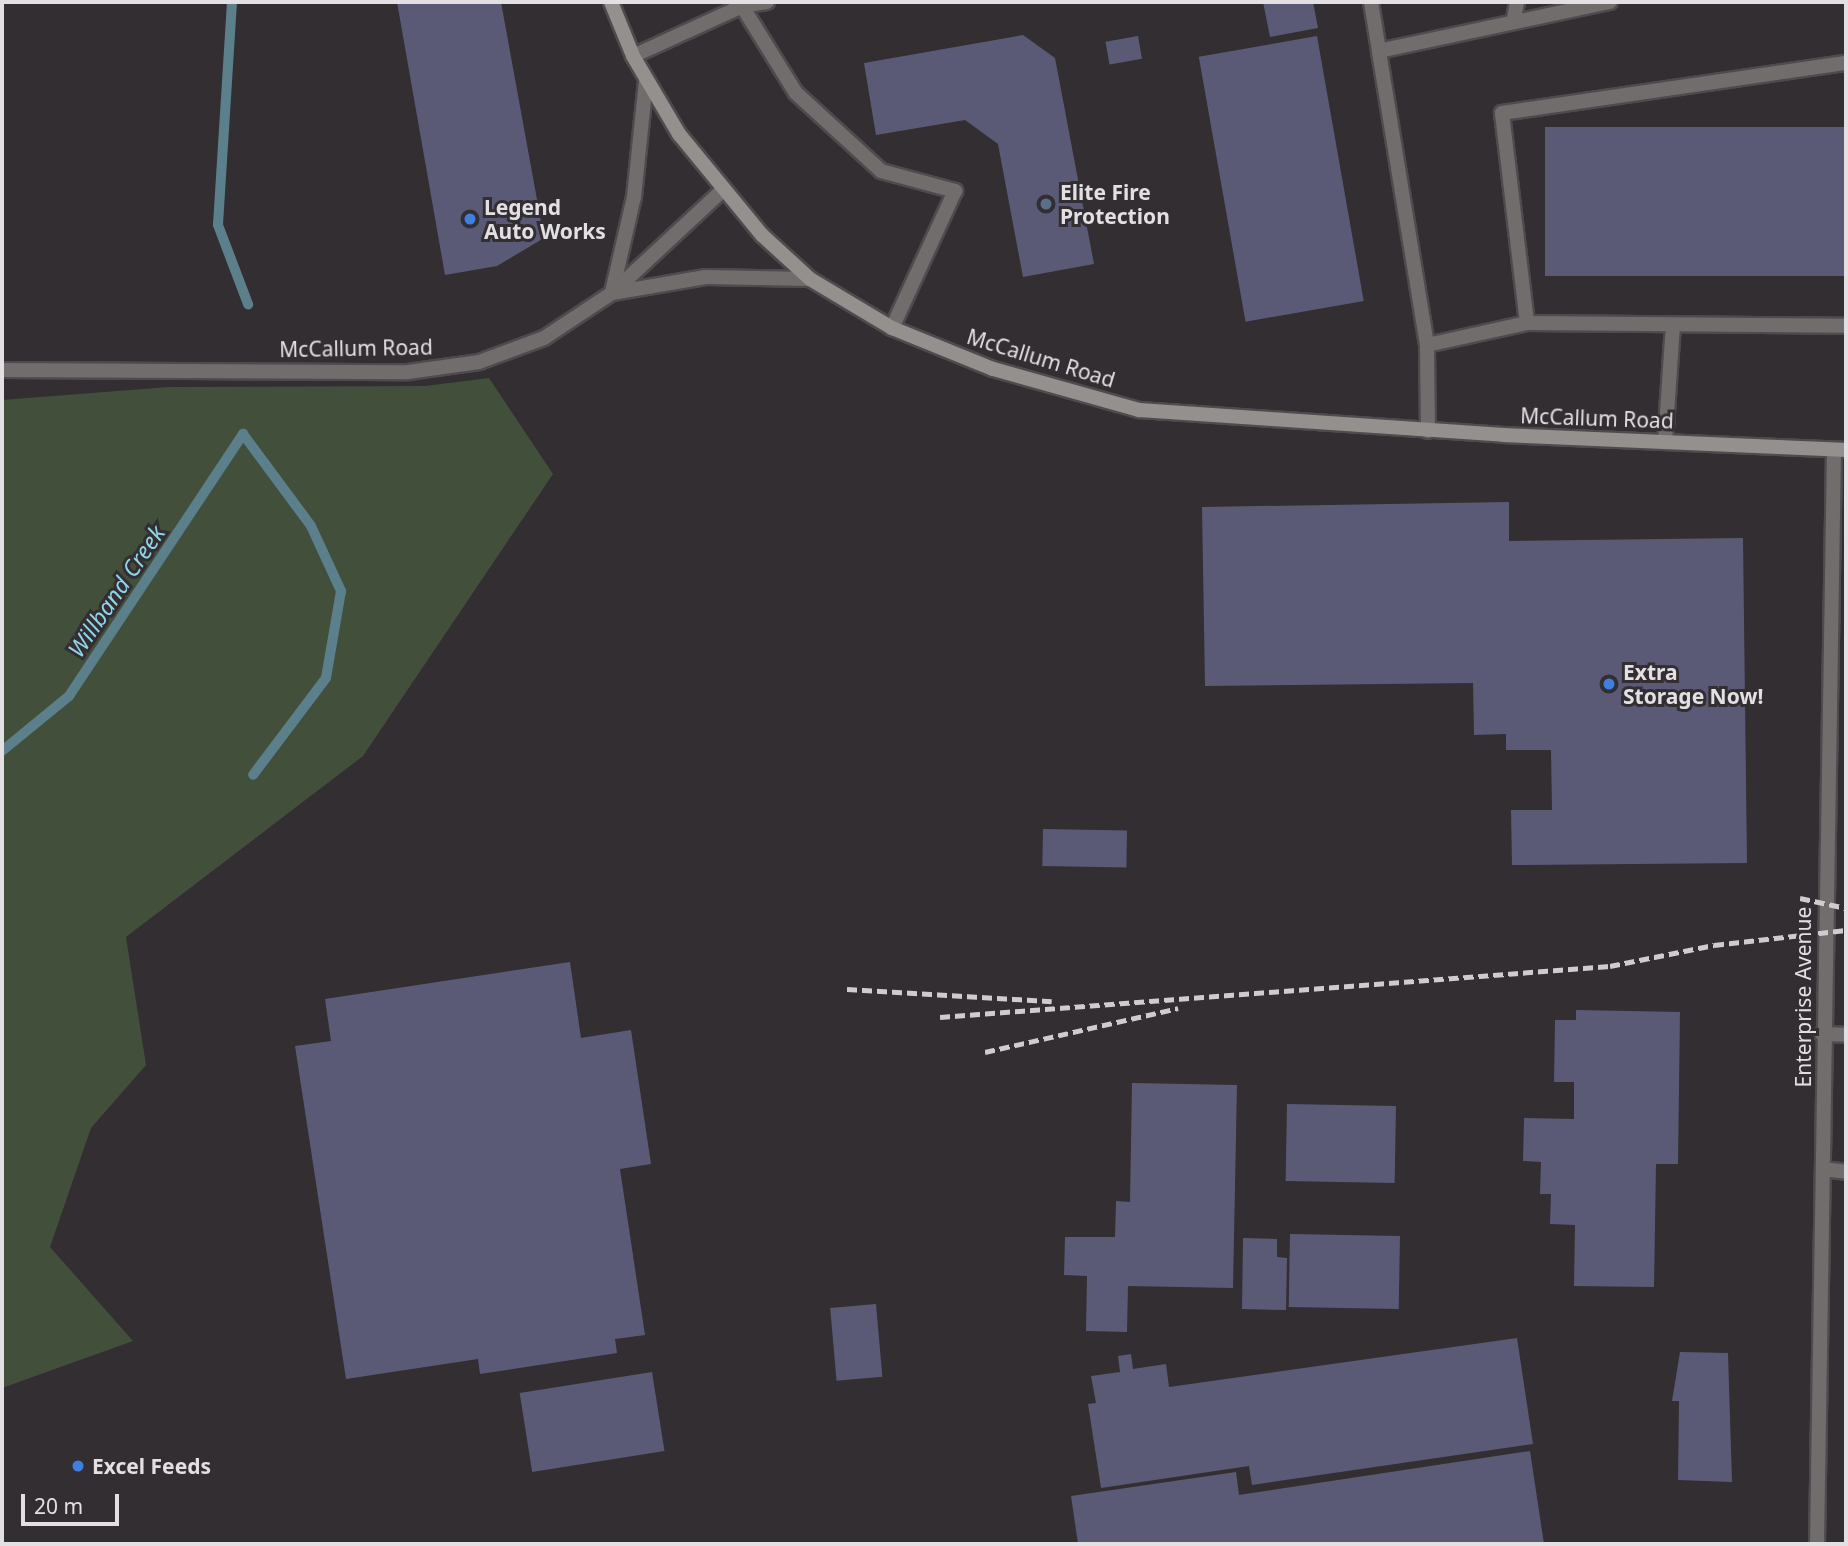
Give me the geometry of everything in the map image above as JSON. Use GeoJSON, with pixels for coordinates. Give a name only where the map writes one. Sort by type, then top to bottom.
{"type":"FeatureCollection","features":[{"type":"Feature","properties":{"kind":"main road"},"geometry":{"type":"LineString","coordinates":[[611,2],[646,80],[723,190]]}},
{"type":"Feature","properties":{"kind":"main road","name":"McCallum Road"},"geometry":{"type":"LineString","coordinates":[[723,190],[810,279],[892,328],[993,369],[1139,410],[1428,431],[1840,450]]}},
{"type":"Feature","properties":{"kind":"street"},"geometry":{"type":"LineString","coordinates":[[633,56],[740,4],[767,2]]}},
{"type":"Feature","properties":{"kind":"street"},"geometry":{"type":"LineString","coordinates":[[1371,2],[1426,345],[1428,431]]}},
{"type":"Feature","properties":{"kind":"street"},"geometry":{"type":"LineString","coordinates":[[1514,19],[1517,2]]}},
{"type":"Feature","properties":{"kind":"street"},"geometry":{"type":"LineString","coordinates":[[1379,51],[1514,19],[1610,2]]}},
{"type":"Feature","properties":{"kind":"street"},"geometry":{"type":"LineString","coordinates":[[740,4],[796,93],[881,171],[955,191],[892,328]]}},
{"type":"Feature","properties":{"kind":"street"},"geometry":{"type":"LineString","coordinates":[[1527,323],[1502,114],[1846,63]]}},
{"type":"Feature","properties":{"kind":"street"},"geometry":{"type":"LineString","coordinates":[[646,80],[634,197],[612,293],[706,277],[810,279]]}},
{"type":"Feature","properties":{"kind":"street","name":"McCallum Road"},"geometry":{"type":"LineString","coordinates":[[2,370],[408,372],[479,362],[544,338],[612,293],[723,190]]}},
{"type":"Feature","properties":{"kind":"street"},"geometry":{"type":"LineString","coordinates":[[1426,345],[1527,323],[1846,326]]}},
{"type":"Feature","properties":{"kind":"street"},"geometry":{"type":"LineString","coordinates":[[1665,442],[1673,325]]}},
{"type":"Feature","properties":{"kind":"street","name":"Enterprise Avenue"},"geometry":{"type":"LineString","coordinates":[[1817,1544],[1824,1170],[1822,1034],[1840,450]]}},
{"type":"Feature","properties":{"kind":"street"},"geometry":{"type":"LineString","coordinates":[[1822,1034],[1846,1035]]}},
{"type":"Feature","properties":{"kind":"street"},"geometry":{"type":"LineString","coordinates":[[1824,1170],[1846,1172]]}},
{"type":"Feature","properties":{"kind":"green space"},"geometry":{"type":"Polygon","coordinates":[[[489,378],[553,474],[363,756],[126,937],[146,1065],[91,1128],[50,1247],[133,1341],[2,1388],[2,400],[169,387],[425,386],[489,378]]]}},
{"type":"Feature","properties":{"kind":"building"},"geometry":{"type":"Polygon","coordinates":[[[397,2],[501,2],[544,238],[497,266],[445,275],[397,2]]]}},
{"type":"Feature","properties":{"kind":"building"},"geometry":{"type":"Polygon","coordinates":[[[1263,2],[1313,2],[1318,28],[1270,37],[1263,2]]]}},
{"type":"Feature","properties":{"kind":"building","name":"Elite Fire Protection"},"geometry":{"type":"Polygon","coordinates":[[[1023,35],[1055,58],[1094,264],[1023,277],[998,144],[965,120],[876,135],[864,63],[1023,35]]]}},
{"type":"Feature","properties":{"kind":"building"},"geometry":{"type":"Polygon","coordinates":[[[1138,36],[1142,59],[1109,64],[1106,42],[1138,36]]]}},
{"type":"Feature","properties":{"kind":"building"},"geometry":{"type":"Polygon","coordinates":[[[1317,36],[1364,301],[1246,322],[1199,57],[1317,36]]]}},
{"type":"Feature","properties":{"kind":"building"},"geometry":{"type":"Polygon","coordinates":[[[1545,127],[1845,127],[1845,276],[1545,276],[1545,127]]]}},
{"type":"Feature","properties":{"kind":"building","name":"Extra Storage Now!"},"geometry":{"type":"Polygon","coordinates":[[[1509,502],[1509,541],[1743,538],[1747,863],[1512,865],[1511,810],[1552,810],[1551,750],[1506,750],[1506,734],[1474,735],[1473,683],[1205,686],[1202,507],[1509,502]]]}},
{"type":"Feature","properties":{"kind":"building"},"geometry":{"type":"Polygon","coordinates":[[[1043,829],[1127,830],[1126,867],[1042,866],[1043,829]]]}},
{"type":"Feature","properties":{"kind":"building"},"geometry":{"type":"Polygon","coordinates":[[[570,962],[581,1038],[631,1030],[651,1164],[620,1169],[645,1335],[615,1339],[617,1353],[480,1374],[478,1359],[346,1379],[295,1046],[331,1041],[325,999],[570,962]]]}},
{"type":"Feature","properties":{"kind":"building"},"geometry":{"type":"Polygon","coordinates":[[[1576,1010],[1680,1012],[1678,1164],[1656,1164],[1654,1287],[1574,1286],[1575,1225],[1550,1224],[1551,1194],[1540,1194],[1541,1162],[1523,1161],[1524,1118],[1574,1119],[1574,1082],[1554,1082],[1555,1020],[1576,1020],[1576,1010]]]}},
{"type":"Feature","properties":{"kind":"building"},"geometry":{"type":"Polygon","coordinates":[[[1132,1083],[1237,1085],[1233,1288],[1128,1286],[1127,1332],[1086,1331],[1087,1276],[1064,1275],[1065,1237],[1115,1237],[1116,1201],[1130,1202],[1132,1083]]]}},
{"type":"Feature","properties":{"kind":"building"},"geometry":{"type":"Polygon","coordinates":[[[1287,1104],[1396,1106],[1395,1183],[1286,1181],[1287,1104]]]}},
{"type":"Feature","properties":{"kind":"building"},"geometry":{"type":"Polygon","coordinates":[[[1290,1234],[1400,1236],[1399,1309],[1289,1307],[1290,1234]]]}},
{"type":"Feature","properties":{"kind":"building"},"geometry":{"type":"Polygon","coordinates":[[[1243,1238],[1277,1239],[1277,1257],[1287,1258],[1286,1310],[1242,1309],[1243,1238]]]}},
{"type":"Feature","properties":{"kind":"building"},"geometry":{"type":"Polygon","coordinates":[[[876,1304],[882,1377],[837,1381],[830,1308],[876,1304]]]}},
{"type":"Feature","properties":{"kind":"building"},"geometry":{"type":"Polygon","coordinates":[[[1517,1338],[1533,1444],[1252,1485],[1249,1466],[1101,1488],[1088,1404],[1096,1403],[1091,1376],[1120,1372],[1118,1356],[1131,1354],[1133,1369],[1166,1364],[1169,1387],[1517,1338]]]}},
{"type":"Feature","properties":{"kind":"building"},"geometry":{"type":"Polygon","coordinates":[[[1680,1352],[1728,1353],[1732,1482],[1678,1480],[1679,1401],[1672,1401],[1680,1352]]]}},
{"type":"Feature","properties":{"kind":"building"},"geometry":{"type":"Polygon","coordinates":[[[652,1372],[665,1451],[532,1472],[520,1393],[652,1372]]]}},
{"type":"Feature","properties":{"kind":"building"},"geometry":{"type":"Polygon","coordinates":[[[1530,1451],[1544,1544],[1078,1544],[1071,1496],[1236,1472],[1239,1495],[1530,1451]]]}},
{"type":"Feature","properties":{"kind":"waterway","name":"Willband Creek"},"geometry":{"type":"LineString","coordinates":[[232,2],[218,225],[248,304]]}},
{"type":"Feature","properties":{"kind":"waterway","name":"Willband Creek"},"geometry":{"type":"LineString","coordinates":[[2,751],[69,696],[243,434],[311,526],[341,591],[326,678],[253,775]]}},
{"type":"Feature","properties":{"kind":"railway"},"geometry":{"type":"LineString","coordinates":[[1800,898],[1846,908]]}},
{"type":"Feature","properties":{"kind":"railway"},"geometry":{"type":"LineString","coordinates":[[940,1017],[1610,966],[1714,945],[1846,930]]}},
{"type":"Feature","properties":{"kind":"railway"},"geometry":{"type":"LineString","coordinates":[[847,989],[1052,1001]]}},
{"type":"Feature","properties":{"kind":"railway"},"geometry":{"type":"LineString","coordinates":[[985,1052],[1178,1008]]}},
{"type":"Feature","properties":{"kind":"place","name":"Elite Fire Protection"},"geometry":{"type":"Point","coordinates":[1046,204]}},
{"type":"Feature","properties":{"kind":"place","name":"Legend Auto Works"},"geometry":{"type":"Point","coordinates":[470,219]}},
{"type":"Feature","properties":{"kind":"place","name":"Extra Storage Now!"},"geometry":{"type":"Point","coordinates":[1609,684]}},
{"type":"Feature","properties":{"kind":"place","name":"Excel Feeds"},"geometry":{"type":"Point","coordinates":[78,1466]}}]}
